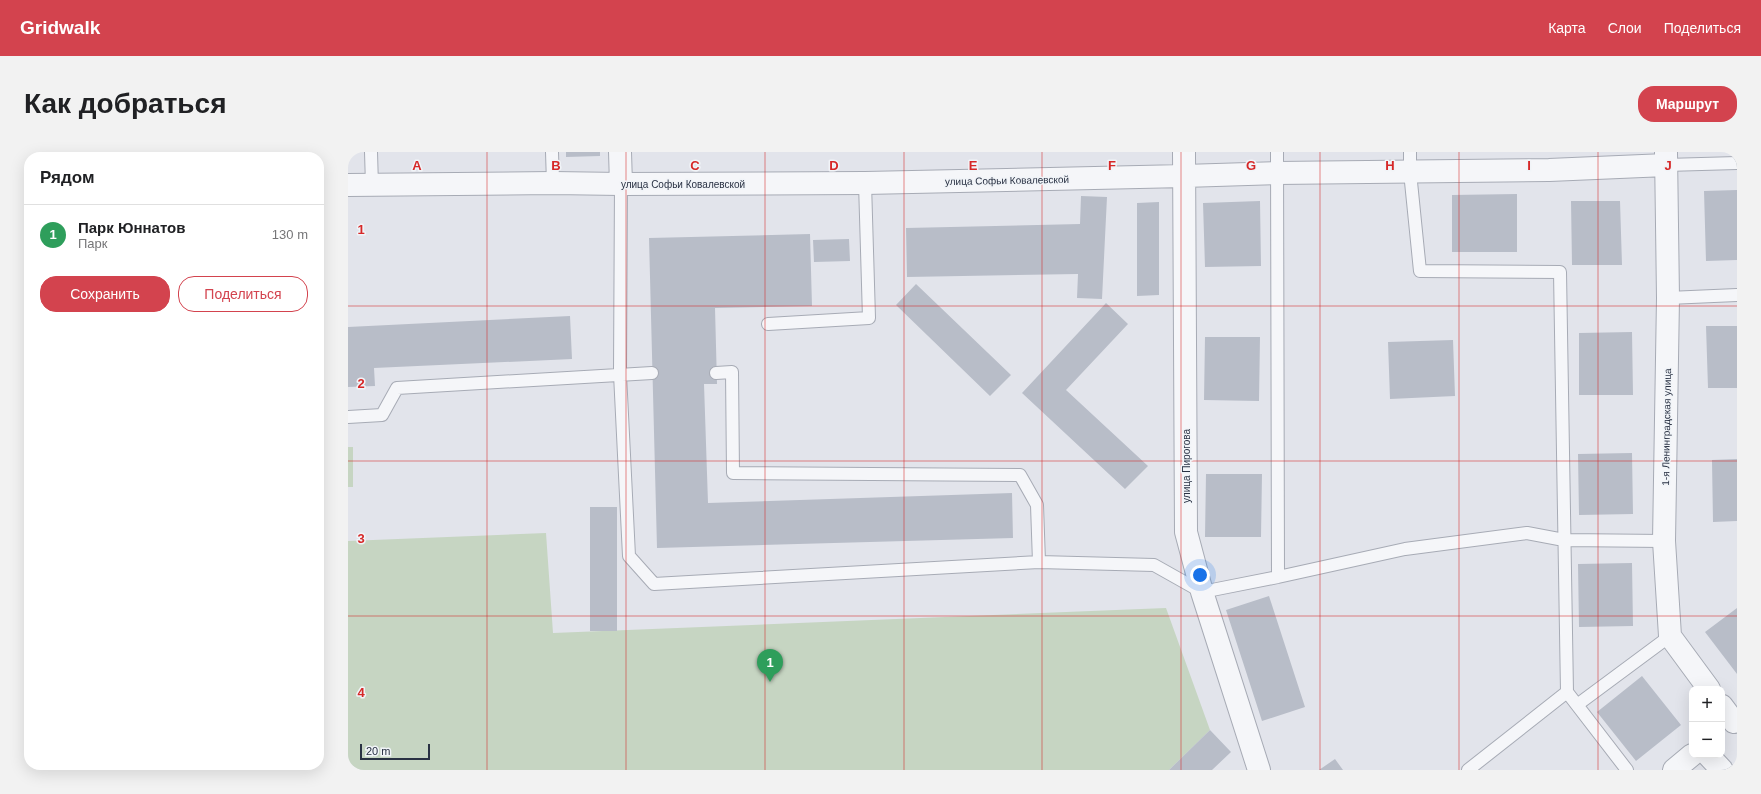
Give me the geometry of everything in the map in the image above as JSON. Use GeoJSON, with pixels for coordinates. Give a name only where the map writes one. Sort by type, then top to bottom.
{"type":"FeatureCollection","features":[{"type":"Feature","properties":{"kind":"street"},"geometry":{"type":"LineString","coordinates":[[620,152],[620,184]]}},
{"type":"Feature","properties":{"kind":"street","name":"улица Пирогова"},"geometry":{"type":"LineString","coordinates":[[1184,152],[1186,532],[1202,592],[1259,770]]}},
{"type":"Feature","properties":{"kind":"street","name":"улица Софьи Ковалевской"},"geometry":{"type":"LineString","coordinates":[[348,185],[553,183],[865,183],[1184,176],[1277,162],[1410,162],[1549,170],[1666,158]]}},
{"type":"Feature","properties":{"kind":"street","name":"1-я Ленинградская улица"},"geometry":{"type":"LineString","coordinates":[[1666,158],[1668,298],[1664,541],[1670,636]]}},
{"type":"Feature","properties":{"kind":"street"},"geometry":{"type":"LineString","coordinates":[[1670,636],[1707,686]]}},
{"type":"Feature","properties":{"kind":"street"},"geometry":{"type":"LineString","coordinates":[[1674,770],[1689,758]]}},
{"type":"Feature","properties":{"kind":"street"},"geometry":{"type":"LineString","coordinates":[[1711,758],[1722,770]]}},
{"type":"Feature","properties":{"kind":"lane"},"geometry":{"type":"LineString","coordinates":[[371,152],[372,185]]}},
{"type":"Feature","properties":{"kind":"lane"},"geometry":{"type":"LineString","coordinates":[[552,152],[553,183]]}},
{"type":"Feature","properties":{"kind":"lane"},"geometry":{"type":"LineString","coordinates":[[1666,158],[1737,163]]}},
{"type":"Feature","properties":{"kind":"lane"},"geometry":{"type":"LineString","coordinates":[[1277,162],[1278,577]]}},
{"type":"Feature","properties":{"kind":"lane"},"geometry":{"type":"LineString","coordinates":[[1410,162],[1420,271],[1560,272],[1567,692],[1627,770]]}},
{"type":"Feature","properties":{"kind":"lane"},"geometry":{"type":"LineString","coordinates":[[768,324],[869,318],[865,183]]}},
{"type":"Feature","properties":{"kind":"lane"},"geometry":{"type":"LineString","coordinates":[[620,184],[620,374],[629,556],[654,584],[1040,562],[1154,565],[1202,592],[1404,549],[1527,534],[1564,540],[1664,541]]}},
{"type":"Feature","properties":{"kind":"lane"},"geometry":{"type":"LineString","coordinates":[[1668,298],[1737,295]]}},
{"type":"Feature","properties":{"kind":"lane"},"geometry":{"type":"LineString","coordinates":[[716,373],[732,372],[733,473],[1020,475],[1037,505],[1040,562]]}},
{"type":"Feature","properties":{"kind":"lane"},"geometry":{"type":"LineString","coordinates":[[348,417],[382,415],[397,388],[652,373]]}},
{"type":"Feature","properties":{"kind":"lane"},"geometry":{"type":"LineString","coordinates":[[1577,705],[1670,636]]}},
{"type":"Feature","properties":{"kind":"lane"},"geometry":{"type":"LineString","coordinates":[[1468,770],[1567,692]]}},
{"type":"Feature","properties":{"kind":"green space"},"geometry":{"type":"Polygon","coordinates":[[[348,447],[353,447],[353,487],[348,487],[348,447]]]}},
{"type":"Feature","properties":{"kind":"green space"},"geometry":{"type":"Polygon","coordinates":[[[546,533],[553,633],[1166,608],[1210,730],[1169,770],[348,770],[348,541],[546,533]]]}},
{"type":"Feature","properties":{"kind":"building"},"geometry":{"type":"Polygon","coordinates":[[[566,152],[600,152],[600,156],[566,157],[566,152]]]}},
{"type":"Feature","properties":{"kind":"building"},"geometry":{"type":"Polygon","coordinates":[[[1737,190],[1737,260],[1706,261],[1704,191],[1737,190]]]}},
{"type":"Feature","properties":{"kind":"building"},"geometry":{"type":"Polygon","coordinates":[[[1517,194],[1517,252],[1452,252],[1452,195],[1517,194]]]}},
{"type":"Feature","properties":{"kind":"building"},"geometry":{"type":"Polygon","coordinates":[[[1081,196],[1107,197],[1102,299],[1077,298],[1078,274],[907,277],[906,228],[1080,224],[1081,196]]]}},
{"type":"Feature","properties":{"kind":"building"},"geometry":{"type":"Polygon","coordinates":[[[1260,201],[1261,266],[1205,267],[1203,203],[1260,201]]]}},
{"type":"Feature","properties":{"kind":"building"},"geometry":{"type":"Polygon","coordinates":[[[1571,201],[1620,201],[1622,265],[1572,265],[1571,201]]]}},
{"type":"Feature","properties":{"kind":"building"},"geometry":{"type":"Polygon","coordinates":[[[1159,202],[1159,295],[1137,296],[1137,203],[1159,202]]]}},
{"type":"Feature","properties":{"kind":"building"},"geometry":{"type":"Polygon","coordinates":[[[810,234],[812,306],[715,308],[717,384],[704,384],[708,503],[1012,493],[1013,538],[657,548],[649,238],[810,234]]]}},
{"type":"Feature","properties":{"kind":"building"},"geometry":{"type":"Polygon","coordinates":[[[849,239],[850,261],[814,262],[813,240],[849,239]]]}},
{"type":"Feature","properties":{"kind":"building"},"geometry":{"type":"Polygon","coordinates":[[[916,284],[1011,375],[990,396],[896,305],[916,284]]]}},
{"type":"Feature","properties":{"kind":"building"},"geometry":{"type":"Polygon","coordinates":[[[1106,303],[1128,324],[1066,390],[1148,466],[1125,489],[1022,393],[1106,303]]]}},
{"type":"Feature","properties":{"kind":"building"},"geometry":{"type":"Polygon","coordinates":[[[570,316],[572,359],[374,368],[375,386],[348,387],[348,327],[570,316]]]}},
{"type":"Feature","properties":{"kind":"building"},"geometry":{"type":"Polygon","coordinates":[[[1706,326],[1737,326],[1737,388],[1708,388],[1706,326]]]}},
{"type":"Feature","properties":{"kind":"building"},"geometry":{"type":"Polygon","coordinates":[[[1632,332],[1633,395],[1579,395],[1579,333],[1632,332]]]}},
{"type":"Feature","properties":{"kind":"building"},"geometry":{"type":"Polygon","coordinates":[[[1205,337],[1260,337],[1259,401],[1204,400],[1205,337]]]}},
{"type":"Feature","properties":{"kind":"building"},"geometry":{"type":"Polygon","coordinates":[[[1453,340],[1455,396],[1390,399],[1388,342],[1453,340]]]}},
{"type":"Feature","properties":{"kind":"building"},"geometry":{"type":"Polygon","coordinates":[[[1632,453],[1633,514],[1579,515],[1578,454],[1632,453]]]}},
{"type":"Feature","properties":{"kind":"building"},"geometry":{"type":"Polygon","coordinates":[[[1737,459],[1737,521],[1713,522],[1712,460],[1737,459]]]}},
{"type":"Feature","properties":{"kind":"building"},"geometry":{"type":"Polygon","coordinates":[[[1206,474],[1262,474],[1261,537],[1205,537],[1206,474]]]}},
{"type":"Feature","properties":{"kind":"building"},"geometry":{"type":"Polygon","coordinates":[[[590,507],[617,507],[617,631],[590,631],[590,507]]]}},
{"type":"Feature","properties":{"kind":"building"},"geometry":{"type":"Polygon","coordinates":[[[1632,563],[1633,626],[1579,627],[1578,564],[1632,563]]]}},
{"type":"Feature","properties":{"kind":"building"},"geometry":{"type":"Polygon","coordinates":[[[1269,596],[1305,707],[1262,721],[1226,610],[1269,596]]]}},
{"type":"Feature","properties":{"kind":"building"},"geometry":{"type":"Polygon","coordinates":[[[1737,608],[1737,674],[1705,632],[1737,608]]]}},
{"type":"Feature","properties":{"kind":"building"},"geometry":{"type":"Polygon","coordinates":[[[1642,676],[1681,725],[1636,761],[1597,712],[1642,676]]]}},
{"type":"Feature","properties":{"kind":"building"},"geometry":{"type":"Polygon","coordinates":[[[1210,730],[1231,752],[1212,770],[1169,770],[1210,730]]]}},
{"type":"Feature","properties":{"kind":"building"},"geometry":{"type":"Polygon","coordinates":[[[1335,759],[1343,770],[1319,770],[1335,759]]]}},
{"type":"Feature","properties":{"kind":"place","name":"Парк Юннатов"},"geometry":{"type":"Point","coordinates":[770,682]}}]}
